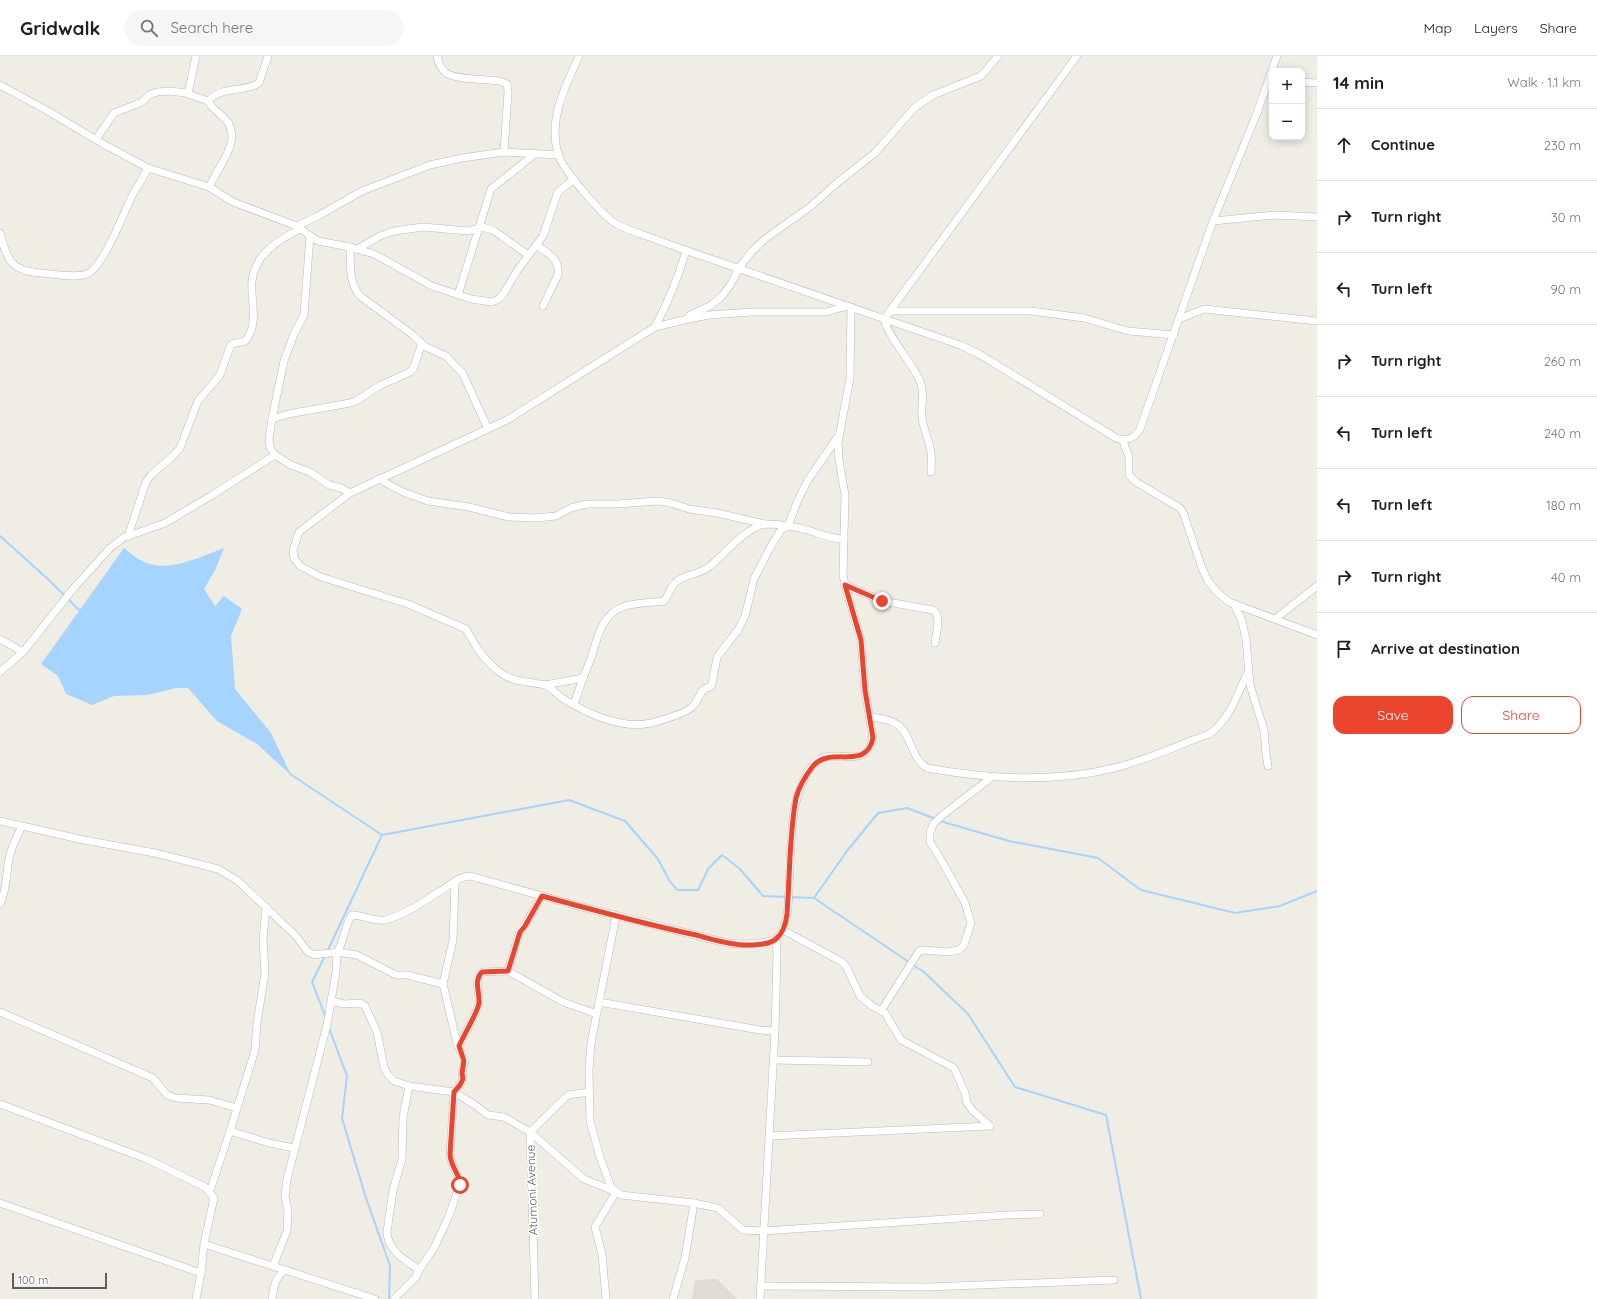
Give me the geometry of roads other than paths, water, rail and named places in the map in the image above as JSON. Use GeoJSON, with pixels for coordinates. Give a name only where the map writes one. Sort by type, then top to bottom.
{"type":"FeatureCollection","features":[{"type":"Feature","properties":{"kind":"street"},"geometry":{"type":"LineString","coordinates":[[188,94],[196,56]]}},
{"type":"Feature","properties":{"kind":"street"},"geometry":{"type":"LineString","coordinates":[[208,101],[224,90],[252,87],[259,83],[268,56]]}},
{"type":"Feature","properties":{"kind":"street"},"geometry":{"type":"LineString","coordinates":[[437,56],[440,65],[445,72],[453,76],[500,81],[507,84],[508,92],[504,152]]}},
{"type":"Feature","properties":{"kind":"street"},"geometry":{"type":"LineString","coordinates":[[579,56],[563,91],[557,111],[555,137],[559,155],[574,179],[604,215],[618,225],[960,345],[979,354],[1123,441],[1130,440],[1140,429],[1213,221],[1269,82]]}},
{"type":"Feature","properties":{"kind":"street"},"geometry":{"type":"LineString","coordinates":[[671,323],[710,306],[722,296],[731,284],[739,268],[752,251],[765,239],[810,207],[838,182],[875,153],[914,108],[933,95],[981,76],[998,56]]}},
{"type":"Feature","properties":{"kind":"street"},"geometry":{"type":"LineString","coordinates":[[884,319],[1077,56]]}},
{"type":"Feature","properties":{"kind":"street"},"geometry":{"type":"LineString","coordinates":[[1274,68],[1277,56]]}},
{"type":"Feature","properties":{"kind":"street"},"geometry":{"type":"LineString","coordinates":[[1305,82],[1317,83]]}},
{"type":"Feature","properties":{"kind":"street"},"geometry":{"type":"LineString","coordinates":[[0,85],[148,168],[209,187],[233,202],[298,227],[318,241],[374,254],[432,286],[471,299],[492,302],[499,299],[528,255],[543,236],[558,192],[574,179]]}},
{"type":"Feature","properties":{"kind":"street"},"geometry":{"type":"LineString","coordinates":[[96,139],[114,113],[142,102],[149,95],[157,92],[172,91],[188,94],[208,101],[229,124],[232,136],[228,150],[209,187]]}},
{"type":"Feature","properties":{"kind":"street"},"geometry":{"type":"LineString","coordinates":[[128,536],[146,482],[152,474],[180,448],[198,401],[220,375],[232,344],[243,342],[250,334],[253,321],[252,280],[258,262],[276,243],[298,227],[362,191],[395,177],[430,165],[462,158],[504,152],[559,155]]}},
{"type":"Feature","properties":{"kind":"street"},"geometry":{"type":"LineString","coordinates":[[458,295],[491,189],[535,154]]}},
{"type":"Feature","properties":{"kind":"street"},"geometry":{"type":"LineString","coordinates":[[0,234],[6,255],[17,268],[28,272],[79,276],[89,273],[108,248],[123,219],[134,192],[141,183],[148,168]]}},
{"type":"Feature","properties":{"kind":"street"},"geometry":{"type":"LineString","coordinates":[[1213,221],[1274,215],[1317,217]]}},
{"type":"Feature","properties":{"kind":"street"},"geometry":{"type":"LineString","coordinates":[[353,248],[394,231],[423,227],[468,231],[479,228],[488,228],[528,255]]}},
{"type":"Feature","properties":{"kind":"street"},"geometry":{"type":"LineString","coordinates":[[310,236],[305,281],[306,302],[304,316],[294,334],[284,361],[272,419],[269,439],[270,447],[275,455],[291,465],[310,472],[329,485],[341,488],[350,493]]}},
{"type":"Feature","properties":{"kind":"street"},"geometry":{"type":"LineString","coordinates":[[536,245],[554,258],[558,263],[559,269],[558,275],[543,306]]}},
{"type":"Feature","properties":{"kind":"street"},"geometry":{"type":"LineString","coordinates":[[353,248],[351,278],[354,288],[360,296],[413,334],[424,346],[446,356],[463,374],[488,429]]}},
{"type":"Feature","properties":{"kind":"street"},"geometry":{"type":"LineString","coordinates":[[655,327],[671,296],[686,250]]}},
{"type":"Feature","properties":{"kind":"street"},"geometry":{"type":"LineString","coordinates":[[583,678],[545,685],[511,680],[498,672],[485,660],[466,629],[462,626],[442,620],[408,604],[322,577],[300,566],[294,558],[293,550],[299,532],[350,493],[488,429],[530,406],[548,393],[598,364],[655,327],[709,315],[752,312],[826,312],[849,306]]}},
{"type":"Feature","properties":{"kind":"street"},"geometry":{"type":"LineString","coordinates":[[760,1299],[775,1030],[776,940],[783,930],[787,914],[792,833],[796,797],[804,778],[820,760],[825,757],[836,756],[854,758],[864,753],[871,745],[873,738],[865,690],[861,640],[843,574],[845,495],[839,460],[839,435],[850,378],[849,306]]}},
{"type":"Feature","properties":{"kind":"street"},"geometry":{"type":"LineString","coordinates":[[1179,319],[1204,309],[1317,321]]}},
{"type":"Feature","properties":{"kind":"street"},"geometry":{"type":"LineString","coordinates":[[890,311],[1031,311],[1084,318],[1128,331],[1174,335]]}},
{"type":"Feature","properties":{"kind":"street"},"geometry":{"type":"LineString","coordinates":[[884,319],[888,331],[900,347],[920,381],[923,391],[923,426],[932,453],[931,472]]}},
{"type":"Feature","properties":{"kind":"street"},"geometry":{"type":"LineString","coordinates":[[272,419],[288,414],[350,404],[356,401],[379,386],[410,372],[422,343]]}},
{"type":"Feature","properties":{"kind":"street"},"geometry":{"type":"LineString","coordinates":[[545,685],[561,698],[601,718],[634,725],[651,723],[680,714],[692,708],[702,691],[712,684],[718,656],[738,630],[745,616],[754,578],[772,544],[781,530],[788,526],[808,480],[839,435]]}},
{"type":"Feature","properties":{"kind":"street"},"geometry":{"type":"LineString","coordinates":[[1123,441],[1129,457],[1129,475],[1136,482],[1180,508],[1186,518],[1196,553],[1208,581],[1217,592],[1234,604],[1317,635]]}},
{"type":"Feature","properties":{"kind":"street"},"geometry":{"type":"LineString","coordinates":[[0,672],[22,652],[73,589],[110,548],[122,538],[165,523],[275,455]]}},
{"type":"Feature","properties":{"kind":"street"},"geometry":{"type":"LineString","coordinates":[[378,479],[403,492],[428,501],[469,507],[510,517],[536,518],[556,516],[571,508],[587,504],[618,504],[658,501],[671,503],[689,509],[717,513],[764,524],[788,526],[812,531],[826,537],[836,539],[844,538]]}},
{"type":"Feature","properties":{"kind":"street"},"geometry":{"type":"LineString","coordinates":[[574,704],[598,633],[609,616],[623,606],[639,602],[664,601],[668,597],[671,588],[676,581],[701,572],[710,566],[733,543],[764,524]]}},
{"type":"Feature","properties":{"kind":"street"},"geometry":{"type":"LineString","coordinates":[[845,585],[882,601],[936,611],[938,619],[935,643]]}},
{"type":"Feature","properties":{"kind":"street"},"geometry":{"type":"LineString","coordinates":[[1275,619],[1317,586]]}},
{"type":"Feature","properties":{"kind":"street"},"geometry":{"type":"LineString","coordinates":[[1234,604],[1242,620],[1246,639],[1248,672],[1264,730],[1268,766]]}},
{"type":"Feature","properties":{"kind":"street"},"geometry":{"type":"LineString","coordinates":[[0,639],[22,652]]}},
{"type":"Feature","properties":{"kind":"street"},"geometry":{"type":"LineString","coordinates":[[870,717],[887,720],[900,726],[906,732],[922,766],[927,768],[992,776],[1041,778],[1071,776],[1101,771],[1127,764],[1209,734],[1218,728],[1225,720],[1248,672]]}},
{"type":"Feature","properties":{"kind":"street"},"geometry":{"type":"LineString","coordinates":[[881,1011],[919,951],[948,952],[958,950],[964,945],[972,923],[965,903],[944,863],[930,842],[930,832],[934,823],[992,776]]}},
{"type":"Feature","properties":{"kind":"street"},"geometry":{"type":"LineString","coordinates":[[0,821],[84,840],[155,853],[218,869],[238,881],[296,936],[308,952],[314,955],[326,952],[357,955],[396,975],[407,975],[443,984]]}},
{"type":"Feature","properties":{"kind":"street"},"geometry":{"type":"LineString","coordinates":[[0,904],[4,898],[9,858],[14,842],[22,826]]}},
{"type":"Feature","properties":{"kind":"street"},"geometry":{"type":"LineString","coordinates":[[273,1266],[287,1231],[287,1179],[327,1026],[336,972],[337,952],[342,944],[348,920],[352,915],[359,915],[375,920],[385,920],[422,903],[464,876],[470,876],[616,916],[727,943],[746,945],[760,944],[776,940]]}},
{"type":"Feature","properties":{"kind":"street"},"geometry":{"type":"LineString","coordinates":[[394,1299],[416,1277],[434,1248],[448,1218],[460,1185],[460,1180],[450,1161],[454,1092],[463,1079],[462,1073],[464,1061],[443,984],[452,940],[455,882]]}},
{"type":"Feature","properties":{"kind":"street"},"geometry":{"type":"LineString","coordinates":[[508,971],[520,932],[542,896]]}},
{"type":"Feature","properties":{"kind":"street"},"geometry":{"type":"LineString","coordinates":[[210,1191],[255,1050],[257,1023],[266,973],[263,939],[266,907]]}},
{"type":"Feature","properties":{"kind":"street"},"geometry":{"type":"LineString","coordinates":[[616,916],[591,1043],[589,1070],[590,1121],[600,1157],[611,1187],[616,1192]]}},
{"type":"Feature","properties":{"kind":"street"},"geometry":{"type":"LineString","coordinates":[[769,1136],[990,1126],[973,1111],[967,1103],[965,1093],[954,1068],[935,1056],[901,1040],[895,1032],[888,1017],[860,996],[847,968],[842,962],[783,930]]}},
{"type":"Feature","properties":{"kind":"street"},"geometry":{"type":"LineString","coordinates":[[459,1046],[478,1006],[477,982],[480,973],[482,972],[508,971],[563,1002],[597,1014]]}},
{"type":"Feature","properties":{"kind":"street"},"geometry":{"type":"LineString","coordinates":[[332,1001],[344,1004],[360,1003],[365,1006],[377,1032],[384,1067],[388,1075],[394,1081],[408,1086],[454,1092],[488,1115],[504,1117],[530,1132],[584,1179],[621,1195],[694,1203],[718,1208],[743,1230],[763,1232],[1040,1214]]}},
{"type":"Feature","properties":{"kind":"street"},"geometry":{"type":"LineString","coordinates":[[599,1002],[760,1030],[775,1030]]}},
{"type":"Feature","properties":{"kind":"street"},"geometry":{"type":"LineString","coordinates":[[0,1012],[153,1078],[168,1095],[176,1098],[209,1100],[237,1108]]}},
{"type":"Feature","properties":{"kind":"street"},"geometry":{"type":"LineString","coordinates":[[773,1060],[868,1062]]}},
{"type":"Feature","properties":{"kind":"street"},"geometry":{"type":"LineString","coordinates":[[408,1086],[403,1117],[402,1159],[393,1190],[387,1238],[390,1245],[399,1256],[419,1270]]}},
{"type":"Feature","properties":{"kind":"street","name":"Atumoni Avenue"},"geometry":{"type":"LineString","coordinates":[[535,1299],[530,1132],[568,1095],[590,1092]]}},
{"type":"Feature","properties":{"kind":"street"},"geometry":{"type":"LineString","coordinates":[[0,1104],[147,1159],[205,1187],[210,1191],[214,1198],[204,1244],[201,1273],[196,1299]]}},
{"type":"Feature","properties":{"kind":"street"},"geometry":{"type":"LineString","coordinates":[[230,1131],[269,1143],[294,1148]]}},
{"type":"Feature","properties":{"kind":"street"},"geometry":{"type":"LineString","coordinates":[[606,1299],[602,1254],[595,1227],[616,1192]]}},
{"type":"Feature","properties":{"kind":"street"},"geometry":{"type":"LineString","coordinates":[[0,1203],[201,1273]]}},
{"type":"Feature","properties":{"kind":"street"},"geometry":{"type":"LineString","coordinates":[[673,1299],[685,1258],[694,1203]]}},
{"type":"Feature","properties":{"kind":"street"},"geometry":{"type":"LineString","coordinates":[[204,1244],[375,1299]]}},
{"type":"Feature","properties":{"kind":"street"},"geometry":{"type":"LineString","coordinates":[[272,1299],[279,1274],[286,1270]]}},
{"type":"Feature","properties":{"kind":"street"},"geometry":{"type":"LineString","coordinates":[[761,1286],[927,1287],[1114,1280]]}},
{"type":"Feature","properties":{"kind":"water"},"geometry":{"type":"Polygon","coordinates":[[[124,548],[142,561],[152,565],[162,566],[183,563],[224,548],[215,570],[204,589],[215,606],[224,596],[242,609],[231,636],[235,689],[271,733],[291,775],[257,744],[217,721],[188,688],[176,688],[147,695],[114,696],[92,705],[66,694],[58,676],[41,664],[124,548]]]}},
{"type":"Feature","properties":{"kind":"waterway"},"geometry":{"type":"LineString","coordinates":[[0,536],[50,581],[81,612]]}},
{"type":"Feature","properties":{"kind":"waterway"},"geometry":{"type":"LineString","coordinates":[[290,774],[382,835],[569,800],[625,821],[658,859],[669,880],[677,890],[698,890],[708,869],[722,855],[740,869],[763,896],[786,897]]}},
{"type":"Feature","properties":{"kind":"waterway"},"geometry":{"type":"LineString","coordinates":[[790,897],[814,898],[847,851],[878,813],[907,808],[936,819]]}},
{"type":"Feature","properties":{"kind":"waterway"},"geometry":{"type":"LineString","coordinates":[[940,821],[1009,841],[1098,858],[1141,890],[1235,913],[1280,906],[1317,891]]}},
{"type":"Feature","properties":{"kind":"waterway"},"geometry":{"type":"LineString","coordinates":[[327,952],[382,835]]}},
{"type":"Feature","properties":{"kind":"waterway"},"geometry":{"type":"LineString","coordinates":[[814,898],[909,962]]}},
{"type":"Feature","properties":{"kind":"waterway"},"geometry":{"type":"LineString","coordinates":[[325,956],[312,982],[326,1018]]}},
{"type":"Feature","properties":{"kind":"waterway"},"geometry":{"type":"LineString","coordinates":[[913,965],[924,972],[968,1014],[1015,1087],[1106,1115],[1141,1299]]}},
{"type":"Feature","properties":{"kind":"waterway"},"geometry":{"type":"LineString","coordinates":[[329,1028],[347,1076],[342,1118],[365,1195],[390,1266],[389,1299]]}}]}
